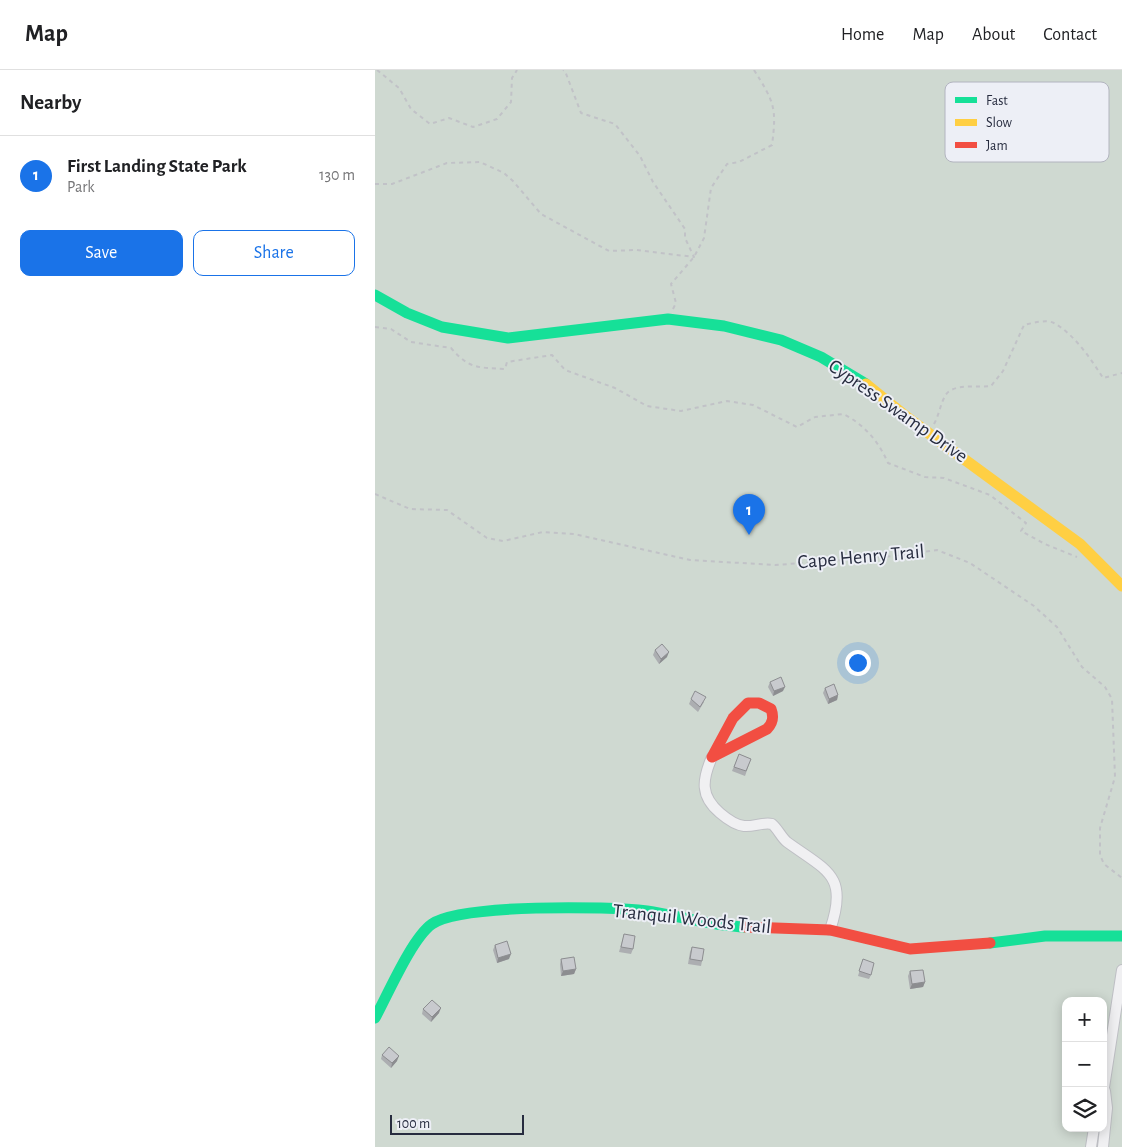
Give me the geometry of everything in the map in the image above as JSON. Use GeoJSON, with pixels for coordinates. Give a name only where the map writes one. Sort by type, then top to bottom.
{"type":"FeatureCollection","features":[{"type":"Feature","properties":{"kind":"street","name":"Cypress Swamp Drive"},"geometry":{"type":"LineString","coordinates":[[375,295],[407,312],[442,327],[507,338],[668,318],[751,331],[801,348],[858,378],[1081,544],[1122,586]]}},
{"type":"Feature","properties":{"kind":"street"},"geometry":{"type":"LineString","coordinates":[[712,757],[767,729],[773,720],[771,709],[759,702],[752,702],[739,710],[712,757],[703,786],[708,801],[731,821],[743,826],[772,824],[786,841],[811,857],[827,872],[838,892],[839,899],[830,930]]}},
{"type":"Feature","properties":{"kind":"street","name":"Tranquil Woods Trail"},"geometry":{"type":"LineString","coordinates":[[375,1018],[420,935],[433,923],[475,911],[563,908],[637,910],[737,927],[830,930],[910,949],[960,947],[1045,936],[1122,936]]}},
{"type":"Feature","properties":{"kind":"street"},"geometry":{"type":"LineString","coordinates":[[1105,1087],[1122,970]]}},
{"type":"Feature","properties":{"kind":"street"},"geometry":{"type":"LineString","coordinates":[[1091,1147],[1094,1132]]}},
{"type":"Feature","properties":{"kind":"street"},"geometry":{"type":"LineString","coordinates":[[1103,1147],[1105,1132]]}},
{"type":"Feature","properties":{"kind":"path"},"geometry":{"type":"LineString","coordinates":[[377,70],[399,88],[411,109],[430,124],[449,118],[473,127],[497,119],[511,102],[512,78],[517,70]]}},
{"type":"Feature","properties":{"kind":"path"},"geometry":{"type":"LineString","coordinates":[[563,70],[581,113],[615,124],[640,156],[653,182],[685,229],[685,238],[694,257]]}},
{"type":"Feature","properties":{"kind":"path"},"geometry":{"type":"LineString","coordinates":[[668,318],[676,303],[671,284],[694,257],[704,238],[711,188],[727,164],[739,162],[772,145],[776,117],[772,99],[754,70]]}},
{"type":"Feature","properties":{"kind":"path"},"geometry":{"type":"LineString","coordinates":[[375,184],[392,184],[447,163],[480,162],[509,177],[545,216],[609,251],[636,250],[694,257]]}},
{"type":"Feature","properties":{"kind":"path"},"geometry":{"type":"LineString","coordinates":[[930,433],[941,412],[944,397],[951,389],[964,386],[976,388],[991,386],[1003,371],[1024,325],[1037,322],[1053,323],[1086,352],[1103,378],[1122,373]]}},
{"type":"Feature","properties":{"kind":"path"},"geometry":{"type":"LineString","coordinates":[[375,327],[391,329],[411,342],[451,348],[463,362],[474,368],[505,369],[507,362],[552,355],[565,370],[615,388],[647,406],[681,411],[727,401],[753,405],[797,427],[815,417],[843,414],[869,433],[881,446],[888,463],[925,477],[945,478],[990,495],[1026,523],[1021,530],[1045,544],[1079,558]]}},
{"type":"Feature","properties":{"kind":"path","name":"Cape Henry Trail"},"geometry":{"type":"LineString","coordinates":[[375,494],[411,509],[447,510],[487,538],[503,540],[543,532],[573,534],[690,560],[775,565],[885,557],[937,550],[970,563],[1034,606],[1057,628],[1082,667],[1105,687],[1112,699],[1115,777],[1100,828],[1099,855],[1104,864],[1122,878]]}},
{"type":"Feature","properties":{"kind":"shaded area"},"geometry":{"type":"Polygon","coordinates":[[[375,70],[1122,70],[1122,1147],[375,1147],[375,70]]]}},
{"type":"Feature","properties":{"kind":"building"},"geometry":{"type":"Polygon","coordinates":[[[662,644],[669,652],[661,659],[655,650],[662,644]]]}},
{"type":"Feature","properties":{"kind":"building"},"geometry":{"type":"Polygon","coordinates":[[[781,677],[785,687],[774,691],[770,682],[781,677]]]}},
{"type":"Feature","properties":{"kind":"building"},"geometry":{"type":"Polygon","coordinates":[[[834,684],[838,695],[829,699],[825,688],[834,684]]]}},
{"type":"Feature","properties":{"kind":"building"},"geometry":{"type":"Polygon","coordinates":[[[695,691],[706,697],[700,707],[691,699],[695,691]]]}},
{"type":"Feature","properties":{"kind":"building"},"geometry":{"type":"Polygon","coordinates":[[[739,754],[751,759],[746,771],[734,767],[739,754]]]}},
{"type":"Feature","properties":{"kind":"building"},"geometry":{"type":"Polygon","coordinates":[[[624,934],[635,936],[633,949],[621,947],[624,934]]]}},
{"type":"Feature","properties":{"kind":"building"},"geometry":{"type":"Polygon","coordinates":[[[507,941],[511,954],[498,958],[495,945],[507,941]]]}},
{"type":"Feature","properties":{"kind":"building"},"geometry":{"type":"Polygon","coordinates":[[[692,947],[704,949],[702,961],[690,959],[692,947]]]}},
{"type":"Feature","properties":{"kind":"building"},"geometry":{"type":"Polygon","coordinates":[[[574,957],[576,969],[563,971],[561,959],[574,957]]]}},
{"type":"Feature","properties":{"kind":"building"},"geometry":{"type":"Polygon","coordinates":[[[863,959],[874,963],[871,975],[859,971],[863,959]]]}},
{"type":"Feature","properties":{"kind":"building"},"geometry":{"type":"Polygon","coordinates":[[[923,970],[925,982],[912,984],[910,971],[923,970]]]}},
{"type":"Feature","properties":{"kind":"building"},"geometry":{"type":"Polygon","coordinates":[[[432,1000],[441,1008],[432,1017],[423,1009],[432,1000]]]}},
{"type":"Feature","properties":{"kind":"building"},"geometry":{"type":"Polygon","coordinates":[[[389,1047],[399,1056],[392,1063],[382,1055],[389,1047]]]}},
{"type":"Feature","properties":{"kind":"traffic: fast"},"geometry":{"type":"LineString","coordinates":[[375,295],[407,313],[442,327],[508,338],[668,319],[724,326],[781,340],[821,357],[866,384]]}},
{"type":"Feature","properties":{"kind":"traffic: fast"},"geometry":{"type":"LineString","coordinates":[[375,1018],[416,941],[432,924],[448,917],[502,910],[601,908],[647,911],[708,923],[745,927]]}},
{"type":"Feature","properties":{"kind":"traffic: fast"},"geometry":{"type":"LineString","coordinates":[[990,943],[1045,936],[1122,936]]}},
{"type":"Feature","properties":{"kind":"traffic: slow"},"geometry":{"type":"LineString","coordinates":[[866,384],[908,418],[1080,544],[1122,586]]}},
{"type":"Feature","properties":{"kind":"traffic: jam"},"geometry":{"type":"LineString","coordinates":[[748,703],[759,703],[771,709],[773,717],[771,724],[767,729],[712,757],[733,718],[748,703]]}},
{"type":"Feature","properties":{"kind":"traffic: jam"},"geometry":{"type":"LineString","coordinates":[[745,927],[830,930],[910,949],[990,943]]}},
{"type":"Feature","properties":{"kind":"place","name":"First Landing State Park"},"geometry":{"type":"Point","coordinates":[749,535]}}]}
